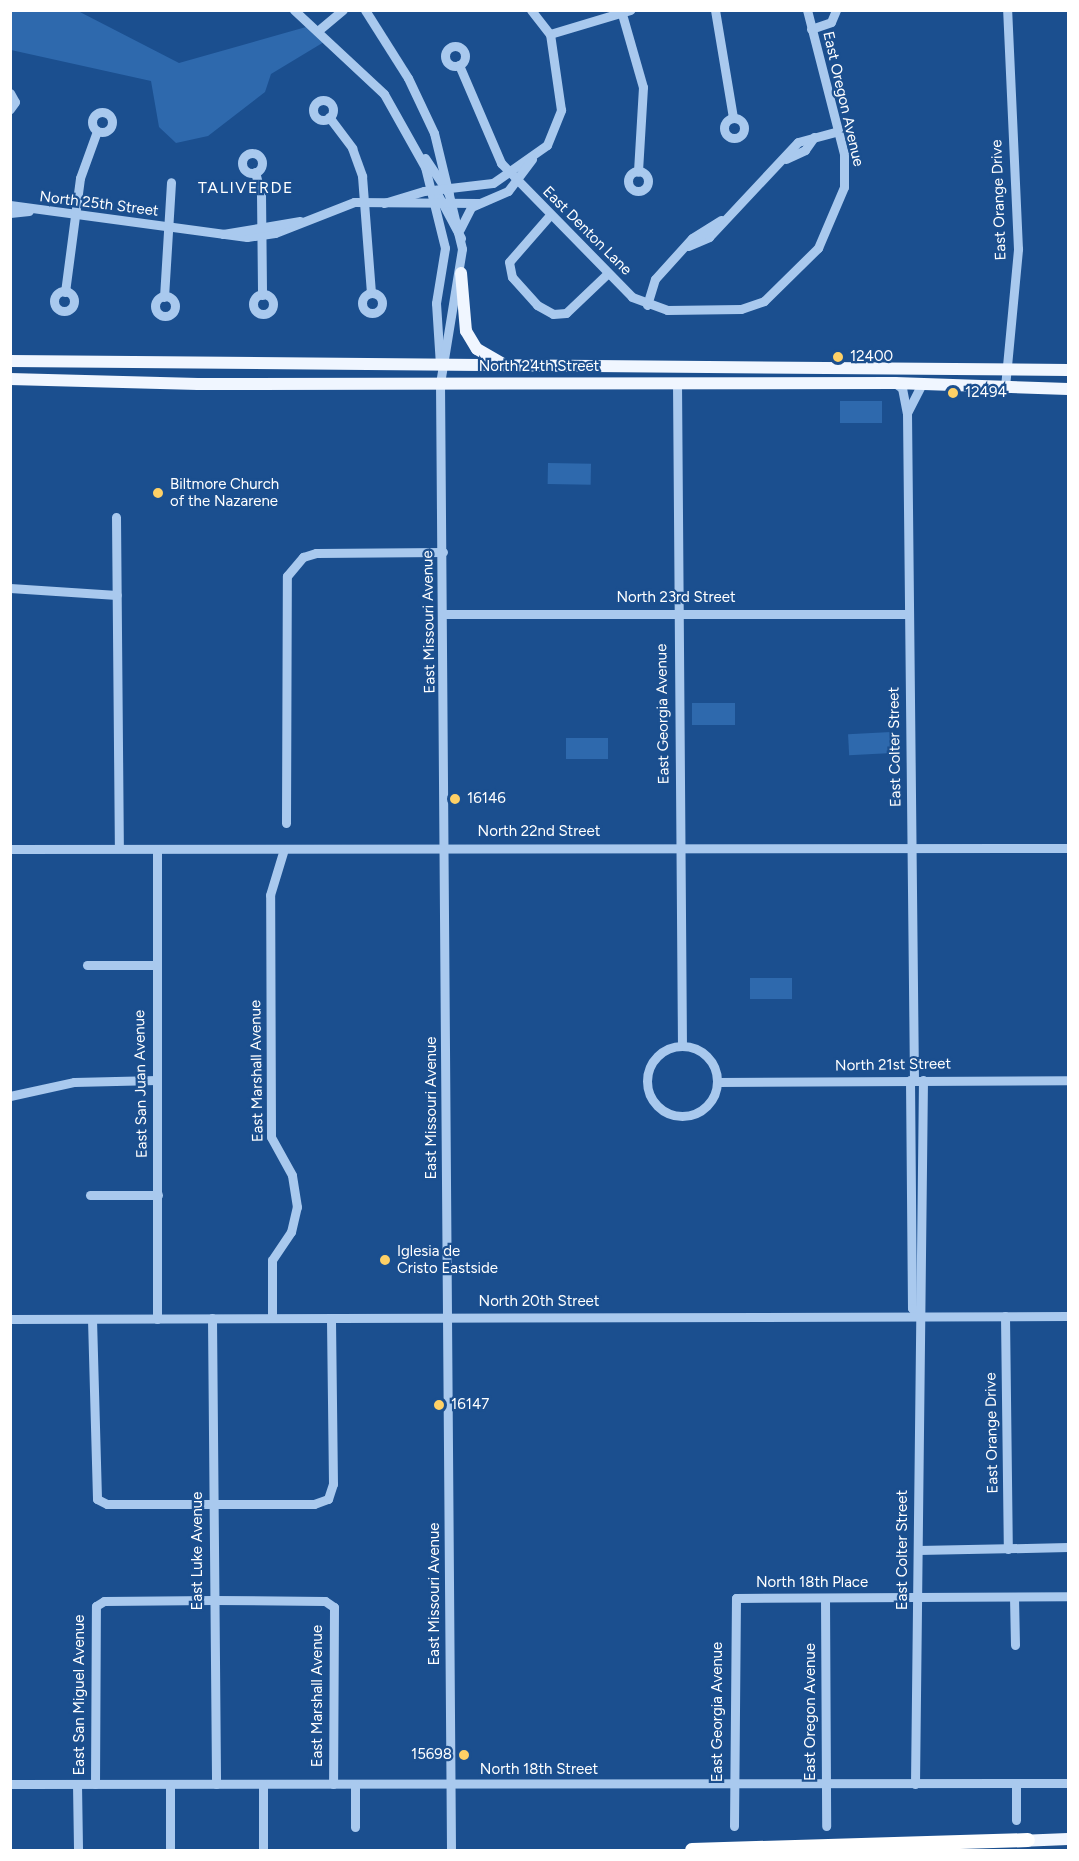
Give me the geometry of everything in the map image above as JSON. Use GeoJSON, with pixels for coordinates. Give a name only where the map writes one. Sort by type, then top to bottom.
{"type":"FeatureCollection","features":[{"type":"Feature","properties":{"kind":"highway"},"geometry":{"type":"LineString","coordinates":[[692,1851],[892,1842],[1028,1839]]}},
{"type":"Feature","properties":{"kind":"highway"},"geometry":{"type":"LineString","coordinates":[[892,1842],[910,1851]]}},
{"type":"Feature","properties":{"kind":"main road"},"geometry":{"type":"LineString","coordinates":[[461,273],[466,332],[483,354],[508,365]]}},
{"type":"Feature","properties":{"kind":"main road","name":"North 24th Street"},"geometry":{"type":"LineString","coordinates":[[10,361],[198,365],[1068,370]]}},
{"type":"Feature","properties":{"kind":"main road"},"geometry":{"type":"LineString","coordinates":[[198,365],[198,384]]}},
{"type":"Feature","properties":{"kind":"main road"},"geometry":{"type":"LineString","coordinates":[[1004,370],[1068,377]]}},
{"type":"Feature","properties":{"kind":"main road","name":"North 24th Street"},"geometry":{"type":"LineString","coordinates":[[10,379],[198,384],[895,383],[1068,389]]}},
{"type":"Feature","properties":{"kind":"main road"},"geometry":{"type":"LineString","coordinates":[[923,1851],[1028,1839],[1068,1839]]}},
{"type":"Feature","properties":{"kind":"street"},"geometry":{"type":"LineString","coordinates":[[294,10],[320,29],[384,94],[414,144],[450,193]]}},
{"type":"Feature","properties":{"kind":"street"},"geometry":{"type":"LineString","coordinates":[[320,29],[343,10]]}},
{"type":"Feature","properties":{"kind":"street"},"geometry":{"type":"LineString","coordinates":[[365,10],[408,78],[434,134],[461,239],[461,273],[440,365]]}},
{"type":"Feature","properties":{"kind":"street"},"geometry":{"type":"LineString","coordinates":[[445,248],[461,239],[478,203],[517,182],[532,159],[553,136],[561,110],[550,34],[531,10]]}},
{"type":"Feature","properties":{"kind":"street"},"geometry":{"type":"LineString","coordinates":[[716,10],[733,118]]}},
{"type":"Feature","properties":{"kind":"street","name":"East Oregon Avenue"},"geometry":{"type":"LineString","coordinates":[[647,305],[667,310],[756,305],[780,287],[824,237],[846,176],[807,10]]}},
{"type":"Feature","properties":{"kind":"street"},"geometry":{"type":"LineString","coordinates":[[811,29],[831,22],[836,10]]}},
{"type":"Feature","properties":{"kind":"street","name":"East Orange Drive"},"geometry":{"type":"LineString","coordinates":[[1005,387],[1004,370],[1018,249],[1007,10]]}},
{"type":"Feature","properties":{"kind":"street"},"geometry":{"type":"LineString","coordinates":[[550,34],[626,12],[643,87],[638,172]]}},
{"type":"Feature","properties":{"kind":"street"},"geometry":{"type":"LineString","coordinates":[[459,65],[496,155],[509,173]]}},
{"type":"Feature","properties":{"kind":"street"},"geometry":{"type":"LineString","coordinates":[[10,93],[15,102],[10,109]]}},
{"type":"Feature","properties":{"kind":"street"},"geometry":{"type":"LineString","coordinates":[[329,117],[355,156],[366,201],[371,293]]}},
{"type":"Feature","properties":{"kind":"street"},"geometry":{"type":"LineString","coordinates":[[65,292],[74,217],[84,165],[97,131]]}},
{"type":"Feature","properties":{"kind":"street"},"geometry":{"type":"LineString","coordinates":[[647,305],[655,279],[688,246],[709,237],[722,220],[786,159],[798,142],[836,132]]}},
{"type":"Feature","properties":{"kind":"street"},"geometry":{"type":"LineString","coordinates":[[414,144],[432,189],[461,239]]}},
{"type":"Feature","properties":{"kind":"street"},"geometry":{"type":"LineString","coordinates":[[263,231],[300,221],[341,204],[366,201],[406,206],[438,200],[450,193],[478,187],[509,173],[532,159]]}},
{"type":"Feature","properties":{"kind":"street"},"geometry":{"type":"LineString","coordinates":[[255,172],[263,231],[262,294]]}},
{"type":"Feature","properties":{"kind":"street","name":"East Denton Lane"},"geometry":{"type":"LineString","coordinates":[[509,173],[608,273],[647,305]]}},
{"type":"Feature","properties":{"kind":"street"},"geometry":{"type":"LineString","coordinates":[[164,297],[165,228],[171,182]]}},
{"type":"Feature","properties":{"kind":"street"},"geometry":{"type":"LineString","coordinates":[[384,202],[432,189],[478,203]]}},
{"type":"Feature","properties":{"kind":"street"},"geometry":{"type":"LineString","coordinates":[[438,200],[445,248],[436,303],[440,365]]}},
{"type":"Feature","properties":{"kind":"street","name":"North 25th Street"},"geometry":{"type":"LineString","coordinates":[[10,205],[29,211],[223,234],[263,231]]}},
{"type":"Feature","properties":{"kind":"street","name":"North 25th Street"},"geometry":{"type":"LineString","coordinates":[[10,213],[29,211]]}},
{"type":"Feature","properties":{"kind":"street"},"geometry":{"type":"LineString","coordinates":[[550,215],[509,262],[512,277],[537,305],[553,314],[566,313],[608,273]]}},
{"type":"Feature","properties":{"kind":"street","name":"East Missouri Avenue"},"geometry":{"type":"LineString","coordinates":[[440,365],[446,847],[451,1847]]}},
{"type":"Feature","properties":{"kind":"street","name":"East Georgia Avenue"},"geometry":{"type":"LineString","coordinates":[[677,382],[682,1046]]}},
{"type":"Feature","properties":{"kind":"street","name":"East Colter Street"},"geometry":{"type":"LineString","coordinates":[[895,383],[904,393],[908,413],[910,847],[924,1308],[919,1316],[915,1784]]}},
{"type":"Feature","properties":{"kind":"street","name":"East Colter Street"},"geometry":{"type":"LineString","coordinates":[[908,413],[922,384]]}},
{"type":"Feature","properties":{"kind":"street"},"geometry":{"type":"LineString","coordinates":[[116,517],[119,848]]}},
{"type":"Feature","properties":{"kind":"street"},"geometry":{"type":"LineString","coordinates":[[286,823],[286,587],[303,557],[443,552]]}},
{"type":"Feature","properties":{"kind":"street"},"geometry":{"type":"LineString","coordinates":[[10,588],[117,595]]}},
{"type":"Feature","properties":{"kind":"street","name":"North 23rd Street"},"geometry":{"type":"LineString","coordinates":[[444,614],[677,612],[908,614]]}},
{"type":"Feature","properties":{"kind":"street","name":"North 22nd Street"},"geometry":{"type":"LineString","coordinates":[[10,849],[1068,848]]}},
{"type":"Feature","properties":{"kind":"street","name":"East San Juan Avenue"},"geometry":{"type":"LineString","coordinates":[[157,849],[154,965],[158,1195],[157,1318]]}},
{"type":"Feature","properties":{"kind":"street","name":"East Marshall Avenue"},"geometry":{"type":"LineString","coordinates":[[272,1317],[272,1260],[291,1232],[297,1207],[292,1175],[271,1137],[270,895],[284,849]]}},
{"type":"Feature","properties":{"kind":"street"},"geometry":{"type":"LineString","coordinates":[[87,965],[154,965]]}},
{"type":"Feature","properties":{"kind":"street"},"geometry":{"type":"LineString","coordinates":[[682,1046],[711,1061],[717,1082],[700,1111],[678,1116],[657,1106],[648,1085],[653,1062],[682,1046]]}},
{"type":"Feature","properties":{"kind":"street"},"geometry":{"type":"LineString","coordinates":[[10,1096],[74,1082],[157,1080]]}},
{"type":"Feature","properties":{"kind":"street","name":"East Colter Street"},"geometry":{"type":"LineString","coordinates":[[916,1080],[912,1308],[919,1316]]}},
{"type":"Feature","properties":{"kind":"street","name":"North 21st Street"},"geometry":{"type":"LineString","coordinates":[[717,1082],[1068,1080]]}},
{"type":"Feature","properties":{"kind":"street"},"geometry":{"type":"LineString","coordinates":[[90,1195],[158,1195]]}},
{"type":"Feature","properties":{"kind":"street","name":"East Orange Drive"},"geometry":{"type":"LineString","coordinates":[[1005,1316],[1008,1549]]}},
{"type":"Feature","properties":{"kind":"street","name":"North 20th Street"},"geometry":{"type":"LineString","coordinates":[[10,1319],[1068,1316]]}},
{"type":"Feature","properties":{"kind":"street","name":"East Luke Avenue"},"geometry":{"type":"LineString","coordinates":[[212,1318],[216,1784]]}},
{"type":"Feature","properties":{"kind":"street"},"geometry":{"type":"LineString","coordinates":[[92,1319],[97,1499],[107,1504],[314,1504],[328,1499],[333,1484],[331,1318]]}},
{"type":"Feature","properties":{"kind":"street"},"geometry":{"type":"LineString","coordinates":[[918,1550],[1068,1547]]}},
{"type":"Feature","properties":{"kind":"street","name":"North 18th Place"},"geometry":{"type":"LineString","coordinates":[[736,1598],[1068,1596]]}},
{"type":"Feature","properties":{"kind":"street"},"geometry":{"type":"LineString","coordinates":[[1014,1597],[1015,1645]]}},
{"type":"Feature","properties":{"kind":"street","name":"East Georgia Avenue"},"geometry":{"type":"LineString","coordinates":[[734,1826],[736,1598]]}},
{"type":"Feature","properties":{"kind":"street","name":"East Oregon Avenue"},"geometry":{"type":"LineString","coordinates":[[825,1598],[826,1826]]}},
{"type":"Feature","properties":{"kind":"street","name":"East Marshall Avenue"},"geometry":{"type":"LineString","coordinates":[[213,1600],[325,1601],[334,1607],[333,1784]]}},
{"type":"Feature","properties":{"kind":"street","name":"East San Miguel Avenue"},"geometry":{"type":"LineString","coordinates":[[95,1784],[96,1606],[104,1601],[213,1600]]}},
{"type":"Feature","properties":{"kind":"street","name":"North 18th Street"},"geometry":{"type":"LineString","coordinates":[[10,1784],[1068,1783]]}},
{"type":"Feature","properties":{"kind":"street","name":"East San Miguel Avenue"},"geometry":{"type":"LineString","coordinates":[[77,1784],[78,1851]]}},
{"type":"Feature","properties":{"kind":"street"},"geometry":{"type":"LineString","coordinates":[[170,1784],[170,1851]]}},
{"type":"Feature","properties":{"kind":"street"},"geometry":{"type":"LineString","coordinates":[[263,1784],[263,1851]]}},
{"type":"Feature","properties":{"kind":"street"},"geometry":{"type":"LineString","coordinates":[[355,1784],[355,1827]]}},
{"type":"Feature","properties":{"kind":"street"},"geometry":{"type":"LineString","coordinates":[[1016,1784],[1016,1820]]}},
{"type":"Feature","properties":{"kind":"shaded area"},"geometry":{"type":"Polygon","coordinates":[[[11,10],[78,11],[179,63],[306,27],[324,42],[271,74],[265,92],[208,136],[176,143],[159,127],[151,81],[11,50],[11,10]]]}},
{"type":"Feature","properties":{"kind":"shaded area"},"geometry":{"type":"Polygon","coordinates":[[[840,401],[882,401],[882,423],[840,423],[840,401]]]}},
{"type":"Feature","properties":{"kind":"shaded area"},"geometry":{"type":"Polygon","coordinates":[[[548,463],[591,464],[591,485],[548,484],[548,463]]]}},
{"type":"Feature","properties":{"kind":"shaded area"},"geometry":{"type":"Polygon","coordinates":[[[692,703],[735,703],[735,725],[692,725],[692,703]]]}},
{"type":"Feature","properties":{"kind":"shaded area"},"geometry":{"type":"Polygon","coordinates":[[[891,732],[892,753],[849,755],[848,734],[891,732]]]}},
{"type":"Feature","properties":{"kind":"shaded area"},"geometry":{"type":"Polygon","coordinates":[[[566,738],[608,738],[608,759],[566,759],[566,738]]]}},
{"type":"Feature","properties":{"kind":"shaded area"},"geometry":{"type":"Polygon","coordinates":[[[750,978],[792,978],[792,999],[750,999],[750,978]]]}},
{"type":"Feature","properties":{"kind":"place","name":"12400"},"geometry":{"type":"Point","coordinates":[838,357]}},
{"type":"Feature","properties":{"kind":"place","name":"12494"},"geometry":{"type":"Point","coordinates":[953,393]}},
{"type":"Feature","properties":{"kind":"place","name":"Biltmore Church of the Nazarene"},"geometry":{"type":"Point","coordinates":[158,493]}},
{"type":"Feature","properties":{"kind":"place","name":"16146"},"geometry":{"type":"Point","coordinates":[455,799]}},
{"type":"Feature","properties":{"kind":"place","name":"Iglesia de Cristo Eastside"},"geometry":{"type":"Point","coordinates":[385,1260]}},
{"type":"Feature","properties":{"kind":"place","name":"16147"},"geometry":{"type":"Point","coordinates":[439,1405]}},
{"type":"Feature","properties":{"kind":"place","name":"15698"},"geometry":{"type":"Point","coordinates":[464,1755]}},
{"type":"Feature","properties":{"kind":"district","name":"TALIVERDE"},"geometry":{"type":"Point","coordinates":[246,188]}}]}
